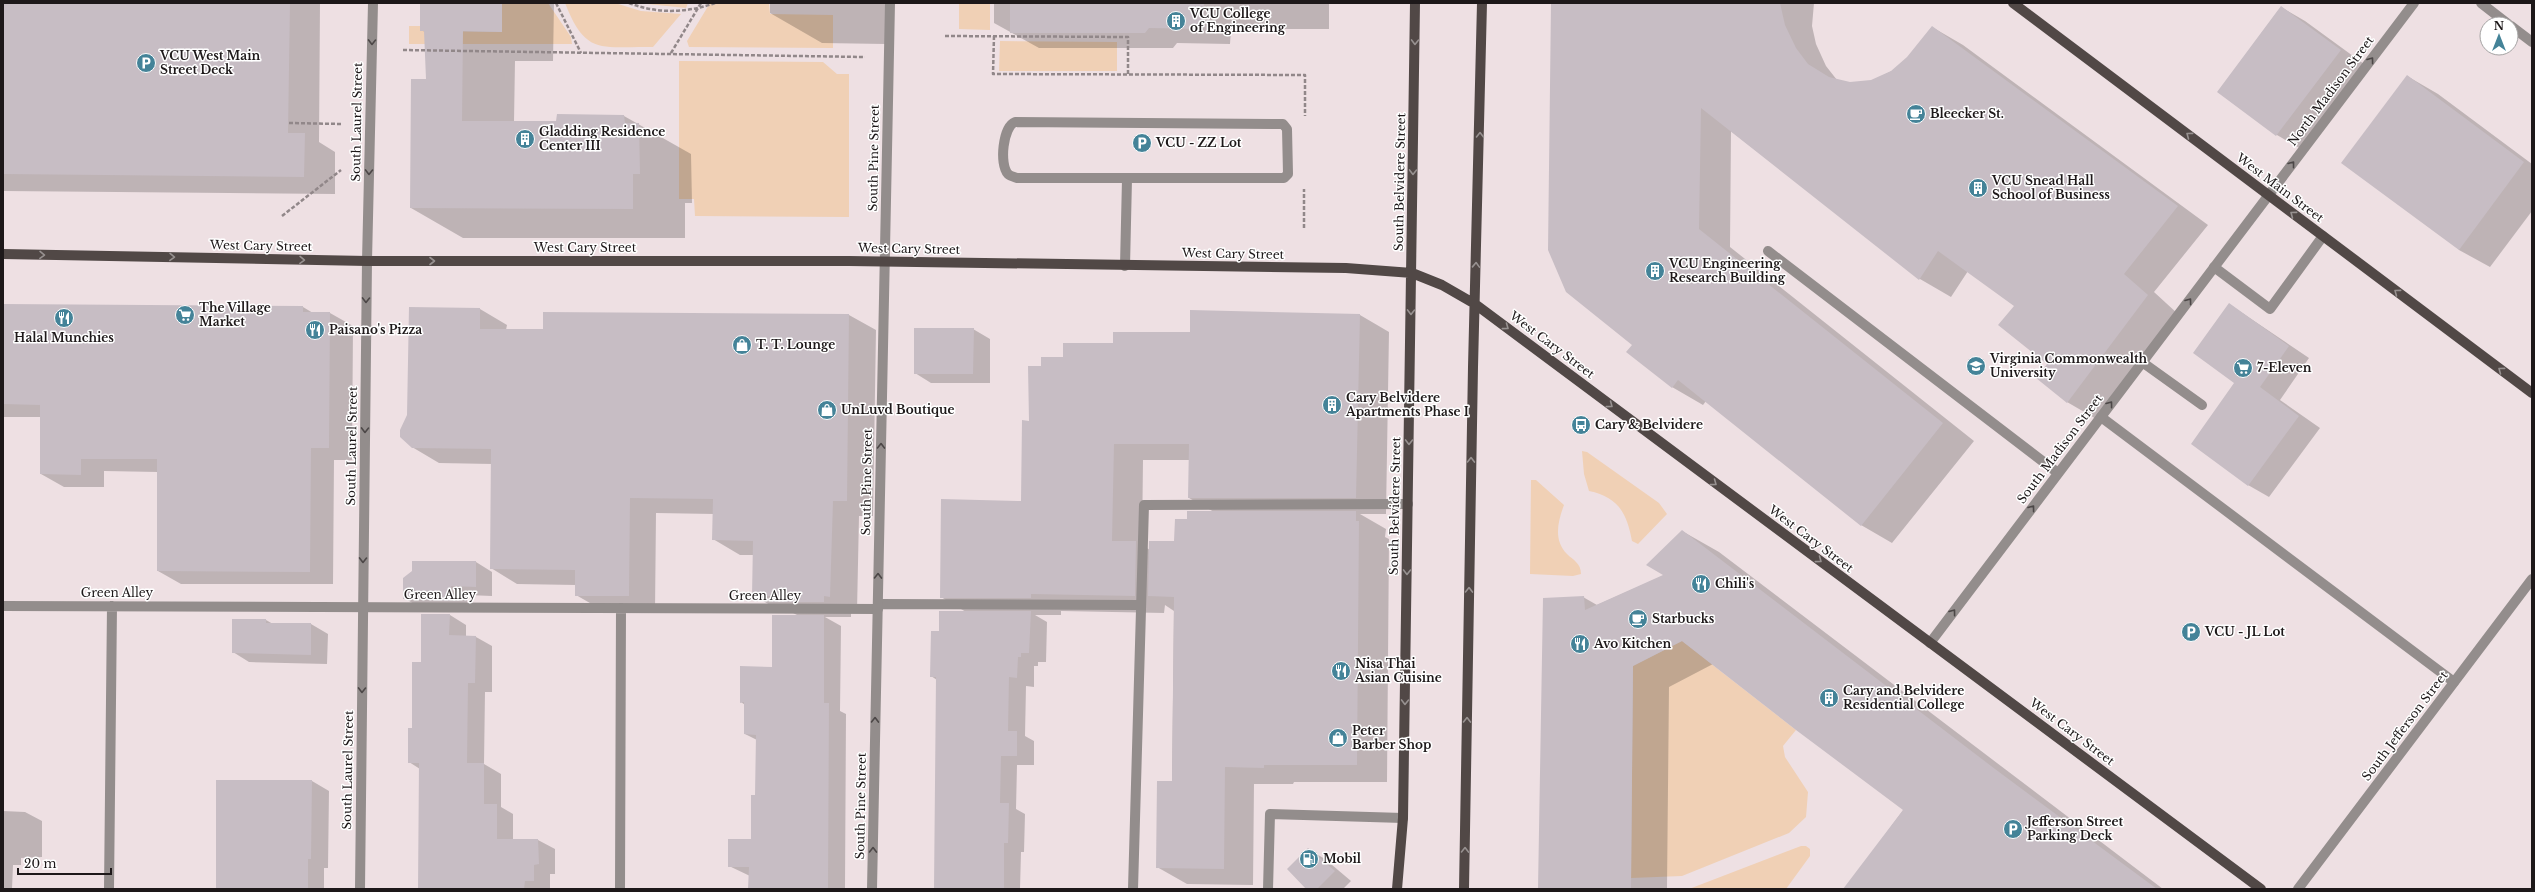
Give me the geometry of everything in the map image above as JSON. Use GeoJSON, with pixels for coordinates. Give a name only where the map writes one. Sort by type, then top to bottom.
{"type":"FeatureCollection","features":[{"type":"Feature","properties":{"kind":"main road","name":"South Belvidere Street"},"geometry":{"type":"LineString","coordinates":[[1397,889],[1403,818],[1415,3]]}},
{"type":"Feature","properties":{"kind":"main road"},"geometry":{"type":"LineString","coordinates":[[1464,889],[1482,3]]}},
{"type":"Feature","properties":{"kind":"main road","name":"West Main Street"},"geometry":{"type":"LineString","coordinates":[[2013,3],[2532,393]]}},
{"type":"Feature","properties":{"kind":"main road","name":"West Cary Street"},"geometry":{"type":"LineString","coordinates":[[3,254],[367,261],[885,262],[1359,269],[1412,273],[1442,284],[1475,304],[2261,889]]}},
{"type":"Feature","properties":{"kind":"street","name":"South Laurel Street"},"geometry":{"type":"LineString","coordinates":[[360,889],[367,261],[373,3]]}},
{"type":"Feature","properties":{"kind":"street","name":"South Pine Street"},"geometry":{"type":"LineString","coordinates":[[872,889],[890,3]]}},
{"type":"Feature","properties":{"kind":"street","name":"North Madison Street"},"geometry":{"type":"LineString","coordinates":[[2268,195],[2414,3]]}},
{"type":"Feature","properties":{"kind":"street"},"geometry":{"type":"LineString","coordinates":[[2481,3],[2498,16]]}},
{"type":"Feature","properties":{"kind":"street"},"geometry":{"type":"LineString","coordinates":[[2519,32],[2532,42]]}},
{"type":"Feature","properties":{"kind":"street"},"geometry":{"type":"LineString","coordinates":[[1015,122],[1283,124],[1287,129],[1288,174],[1284,178],[1127,179],[1017,178],[1009,174],[1005,167],[1004,135],[1010,124],[1015,122]]}},
{"type":"Feature","properties":{"kind":"street"},"geometry":{"type":"LineString","coordinates":[[1126,266],[1127,179]]}},
{"type":"Feature","properties":{"kind":"street","name":"South Madison Street"},"geometry":{"type":"LineString","coordinates":[[1930,643],[2268,195]]}},
{"type":"Feature","properties":{"kind":"street"},"geometry":{"type":"LineString","coordinates":[[2214,267],[2270,309],[2323,236]]}},
{"type":"Feature","properties":{"kind":"street"},"geometry":{"type":"LineString","coordinates":[[1768,251],[2058,473]]}},
{"type":"Feature","properties":{"kind":"street"},"geometry":{"type":"LineString","coordinates":[[2142,362],[2202,405]]}},
{"type":"Feature","properties":{"kind":"street"},"geometry":{"type":"LineString","coordinates":[[2101,417],[2454,682]]}},
{"type":"Feature","properties":{"kind":"street"},"geometry":{"type":"LineString","coordinates":[[1133,889],[1144,505],[1408,504]]}},
{"type":"Feature","properties":{"kind":"street","name":"South Jefferson Street"},"geometry":{"type":"LineString","coordinates":[[2298,889],[2532,579]]}},
{"type":"Feature","properties":{"kind":"street","name":"Green Alley"},"geometry":{"type":"LineString","coordinates":[[3,606],[621,608],[1140,605]]}},
{"type":"Feature","properties":{"kind":"street"},"geometry":{"type":"LineString","coordinates":[[109,889],[112,606]]}},
{"type":"Feature","properties":{"kind":"street"},"geometry":{"type":"LineString","coordinates":[[620,889],[621,608]]}},
{"type":"Feature","properties":{"kind":"street"},"geometry":{"type":"LineString","coordinates":[[1268,889],[1270,814],[1403,818]]}},
{"type":"Feature","properties":{"kind":"path"},"geometry":{"type":"LineString","coordinates":[[556,3],[581,53]]}},
{"type":"Feature","properties":{"kind":"path"},"geometry":{"type":"LineString","coordinates":[[629,3],[658,10],[698,9],[715,3]]}},
{"type":"Feature","properties":{"kind":"path"},"geometry":{"type":"LineString","coordinates":[[671,54],[701,3]]}},
{"type":"Feature","properties":{"kind":"path"},"geometry":{"type":"LineString","coordinates":[[945,36],[994,36],[1128,37],[1128,75],[993,74],[994,36]]}},
{"type":"Feature","properties":{"kind":"path"},"geometry":{"type":"LineString","coordinates":[[403,50],[866,56]]}},
{"type":"Feature","properties":{"kind":"path"},"geometry":{"type":"LineString","coordinates":[[289,123],[342,124]]}},
{"type":"Feature","properties":{"kind":"path"},"geometry":{"type":"LineString","coordinates":[[282,216],[341,170]]}},
{"type":"Feature","properties":{"kind":"shaded area"},"geometry":{"type":"Polygon","coordinates":[[[502,3],[548,3],[571,37],[572,44],[409,44],[409,26],[420,26],[421,31],[501,32],[502,3]]]}},
{"type":"Feature","properties":{"kind":"shaded area"},"geometry":{"type":"Polygon","coordinates":[[[565,3],[615,3],[641,11],[681,14],[653,47],[608,47],[598,45],[580,33],[565,3]]]}},
{"type":"Feature","properties":{"kind":"shaded area"},"geometry":{"type":"Polygon","coordinates":[[[638,3],[688,3],[686,8],[638,3]]]}},
{"type":"Feature","properties":{"kind":"shaded area"},"geometry":{"type":"Polygon","coordinates":[[[710,3],[769,3],[770,14],[833,15],[833,48],[689,47],[687,41],[710,3]]]}},
{"type":"Feature","properties":{"kind":"shaded area"},"geometry":{"type":"Polygon","coordinates":[[[959,3],[990,3],[990,30],[959,29],[959,3]]]}},
{"type":"Feature","properties":{"kind":"shaded area"},"geometry":{"type":"Polygon","coordinates":[[[1000,41],[1117,42],[1117,71],[999,71],[1000,41]]]}},
{"type":"Feature","properties":{"kind":"shaded area"},"geometry":{"type":"Polygon","coordinates":[[[679,61],[823,62],[837,74],[849,74],[849,217],[695,216],[694,199],[679,199],[679,61]]]}},
{"type":"Feature","properties":{"kind":"shaded area"},"geometry":{"type":"Polygon","coordinates":[[[1582,451],[1587,452],[1659,503],[1667,514],[1638,544],[1632,541],[1627,522],[1620,508],[1607,497],[1589,491],[1584,474],[1582,451]]]}},
{"type":"Feature","properties":{"kind":"shaded area"},"geometry":{"type":"Polygon","coordinates":[[[1531,480],[1536,480],[1564,505],[1560,517],[1558,537],[1563,549],[1580,567],[1581,574],[1573,576],[1530,574],[1531,480]]]}},
{"type":"Feature","properties":{"kind":"shaded area"},"geometry":{"type":"Polygon","coordinates":[[[1682,641],[1796,730],[1783,746],[1785,757],[1808,792],[1806,817],[1789,833],[1682,876],[1631,878],[1633,666],[1682,641]]]}},
{"type":"Feature","properties":{"kind":"shaded area"},"geometry":{"type":"Polygon","coordinates":[[[1801,846],[1806,846],[1810,849],[1810,856],[1786,889],[1689,889],[1801,846]]]}},
{"type":"Feature","properties":{"kind":"building","name":"VCU West Main Street Deck"},"geometry":{"type":"Polygon","coordinates":[[[3,3],[290,3],[288,133],[305,133],[304,177],[3,174],[3,3]]]}},
{"type":"Feature","properties":{"kind":"building","name":"Gladding Residence Center III"},"geometry":{"type":"Polygon","coordinates":[[[420,3],[502,3],[502,32],[463,31],[462,121],[556,121],[557,114],[624,115],[625,123],[639,123],[640,174],[633,174],[633,209],[410,208],[411,79],[426,79],[424,31],[420,31],[420,3]]]}},
{"type":"Feature","properties":{"kind":"building"},"geometry":{"type":"Polygon","coordinates":[[[1010,3],[1204,3],[1203,29],[1149,28],[1145,33],[1010,33],[1010,3]]]}},
{"type":"Feature","properties":{"kind":"building","name":"VCU Snead Hall School of Business"},"geometry":{"type":"Polygon","coordinates":[[[1551,3],[1780,3],[1785,25],[1796,48],[1808,64],[1829,77],[1850,82],[1871,80],[1891,71],[1907,57],[1932,26],[2178,206],[2124,274],[2148,295],[2067,403],[2036,378],[2047,364],[1998,325],[2014,306],[1938,251],[1919,280],[1701,108],[1699,229],[1943,423],[1861,526],[1678,380],[1672,388],[1626,352],[1632,345],[1566,292],[1548,250],[1551,3]]]}},
{"type":"Feature","properties":{"kind":"building"},"geometry":{"type":"Polygon","coordinates":[[[2281,6],[2341,50],[2276,136],[2217,92],[2281,6]]]}},
{"type":"Feature","properties":{"kind":"building"},"geometry":{"type":"Polygon","coordinates":[[[2407,75],[2524,162],[2459,250],[2341,163],[2407,75]]]}},
{"type":"Feature","properties":{"kind":"building"},"geometry":{"type":"Polygon","coordinates":[[[2229,303],[2289,346],[2260,387],[2299,416],[2248,486],[2191,444],[2234,383],[2193,353],[2229,303]]]}},
{"type":"Feature","properties":{"kind":"building"},"geometry":{"type":"Polygon","coordinates":[[[3,304],[303,306],[303,312],[330,312],[329,448],[311,448],[310,572],[157,571],[157,459],[81,459],[81,475],[40,474],[40,405],[3,404],[3,304]]]}},
{"type":"Feature","properties":{"kind":"building"},"geometry":{"type":"Polygon","coordinates":[[[409,307],[480,308],[480,329],[543,329],[543,312],[849,314],[847,501],[833,501],[830,597],[824,596],[824,602],[772,602],[772,596],[752,596],[753,541],[712,540],[713,499],[630,498],[629,596],[575,596],[575,570],[490,569],[491,449],[412,448],[400,437],[400,430],[407,415],[409,307]]]}},
{"type":"Feature","properties":{"kind":"building"},"geometry":{"type":"Polygon","coordinates":[[[1190,310],[1360,314],[1356,498],[1188,498],[1189,444],[1114,444],[1112,541],[1136,541],[1135,596],[1031,594],[1031,598],[940,598],[941,499],[1021,501],[1022,420],[1029,421],[1028,366],[1041,366],[1041,357],[1063,357],[1063,343],[1113,343],[1113,332],[1190,332],[1190,310]]]}},
{"type":"Feature","properties":{"kind":"building"},"geometry":{"type":"Polygon","coordinates":[[[914,328],[974,328],[973,374],[914,374],[914,328]]]}},
{"type":"Feature","properties":{"kind":"building"},"geometry":{"type":"Polygon","coordinates":[[[1187,511],[1356,511],[1356,521],[1359,521],[1357,765],[1264,765],[1264,768],[1225,767],[1224,869],[1156,868],[1157,781],[1172,781],[1174,597],[1148,596],[1149,541],[1174,541],[1175,519],[1187,519],[1187,511]]]}},
{"type":"Feature","properties":{"kind":"building","name":"Cary and Belvidere Residential College"},"geometry":{"type":"Polygon","coordinates":[[[1682,530],[1995,769],[2157,889],[1843,889],[1903,810],[1796,730],[1682,641],[1633,666],[1631,889],[1538,889],[1543,598],[1584,596],[1585,610],[1663,575],[1646,565],[1682,530]]]}},
{"type":"Feature","properties":{"kind":"building"},"geometry":{"type":"Polygon","coordinates":[[[412,561],[476,561],[476,587],[451,586],[450,601],[403,599],[403,578],[412,571],[412,561]]]}},
{"type":"Feature","properties":{"kind":"building"},"geometry":{"type":"Polygon","coordinates":[[[939,611],[1031,611],[1029,653],[1021,653],[1021,657],[1018,657],[1017,678],[1009,677],[1008,731],[1017,731],[1017,756],[1001,756],[1000,803],[1009,803],[1008,843],[1004,843],[1004,889],[934,889],[936,677],[930,677],[931,631],[939,631],[939,611]]]}},
{"type":"Feature","properties":{"kind":"building"},"geometry":{"type":"Polygon","coordinates":[[[421,614],[450,614],[449,635],[476,636],[475,683],[468,683],[467,763],[484,763],[484,804],[497,804],[497,839],[538,839],[539,864],[534,865],[534,881],[525,881],[524,889],[418,889],[419,763],[408,763],[408,728],[412,728],[412,662],[421,662],[421,614]]]}},
{"type":"Feature","properties":{"kind":"building"},"geometry":{"type":"Polygon","coordinates":[[[772,615],[824,615],[824,703],[829,703],[828,889],[748,889],[749,867],[728,867],[728,839],[751,839],[751,795],[755,795],[756,735],[744,734],[744,702],[740,703],[740,666],[772,667],[772,615]]]}},
{"type":"Feature","properties":{"kind":"building"},"geometry":{"type":"Polygon","coordinates":[[[232,619],[266,619],[266,623],[311,623],[311,655],[232,653],[232,619]]]}},
{"type":"Feature","properties":{"kind":"building"},"geometry":{"type":"Polygon","coordinates":[[[216,780],[312,780],[311,859],[308,859],[308,889],[216,889],[216,780]]]}},
{"type":"Feature","properties":{"kind":"building","name":"Mobil"},"geometry":{"type":"Polygon","coordinates":[[[1308,848],[1335,871],[1317,889],[1306,889],[1287,869],[1308,848]]]}},
{"type":"Feature","properties":{"kind":"place","name":"VCU College of Engineering"},"geometry":{"type":"Point","coordinates":[1176,21]}},
{"type":"Feature","properties":{"kind":"place","name":"VCU West Main Street Deck"},"geometry":{"type":"Point","coordinates":[146,63]}},
{"type":"Feature","properties":{"kind":"place","name":"Bleecker St."},"geometry":{"type":"Point","coordinates":[1916,114]}},
{"type":"Feature","properties":{"kind":"place","name":"Gladding Residence Center III"},"geometry":{"type":"Point","coordinates":[525,139]}},
{"type":"Feature","properties":{"kind":"place","name":"VCU - ZZ Lot"},"geometry":{"type":"Point","coordinates":[1142,143]}},
{"type":"Feature","properties":{"kind":"place","name":"VCU Snead Hall School of Business"},"geometry":{"type":"Point","coordinates":[1978,188]}},
{"type":"Feature","properties":{"kind":"place","name":"VCU Engineering Research Building"},"geometry":{"type":"Point","coordinates":[1655,271]}},
{"type":"Feature","properties":{"kind":"place","name":"The Village Market"},"geometry":{"type":"Point","coordinates":[185,315]}},
{"type":"Feature","properties":{"kind":"place","name":"Halal Munchies"},"geometry":{"type":"Point","coordinates":[64,318]}},
{"type":"Feature","properties":{"kind":"place","name":"Paisano's Pizza"},"geometry":{"type":"Point","coordinates":[315,330]}},
{"type":"Feature","properties":{"kind":"place","name":"T. T. Lounge"},"geometry":{"type":"Point","coordinates":[742,345]}},
{"type":"Feature","properties":{"kind":"place","name":"Virginia Commonwealth University"},"geometry":{"type":"Point","coordinates":[1976,366]}},
{"type":"Feature","properties":{"kind":"place","name":"7-Eleven"},"geometry":{"type":"Point","coordinates":[2243,368]}},
{"type":"Feature","properties":{"kind":"place","name":"Cary Belvidere Apartments Phase I"},"geometry":{"type":"Point","coordinates":[1332,405]}},
{"type":"Feature","properties":{"kind":"place","name":"UnLuvd Boutique"},"geometry":{"type":"Point","coordinates":[827,410]}},
{"type":"Feature","properties":{"kind":"place","name":"Cary & Belvidere"},"geometry":{"type":"Point","coordinates":[1581,425]}},
{"type":"Feature","properties":{"kind":"place","name":"Chili's"},"geometry":{"type":"Point","coordinates":[1701,584]}},
{"type":"Feature","properties":{"kind":"place","name":"Starbucks"},"geometry":{"type":"Point","coordinates":[1638,619]}},
{"type":"Feature","properties":{"kind":"place","name":"VCU - JL Lot"},"geometry":{"type":"Point","coordinates":[2191,632]}},
{"type":"Feature","properties":{"kind":"place","name":"Avo Kitchen"},"geometry":{"type":"Point","coordinates":[1580,644]}},
{"type":"Feature","properties":{"kind":"place","name":"Nisa Thai Asian Cuisine"},"geometry":{"type":"Point","coordinates":[1341,671]}},
{"type":"Feature","properties":{"kind":"place","name":"Cary and Belvidere Residential College"},"geometry":{"type":"Point","coordinates":[1829,698]}},
{"type":"Feature","properties":{"kind":"place","name":"Peter Barber Shop"},"geometry":{"type":"Point","coordinates":[1338,738]}},
{"type":"Feature","properties":{"kind":"place","name":"Jefferson Street Parking Deck"},"geometry":{"type":"Point","coordinates":[2013,829]}},
{"type":"Feature","properties":{"kind":"place","name":"Mobil"},"geometry":{"type":"Point","coordinates":[1309,859]}}]}
